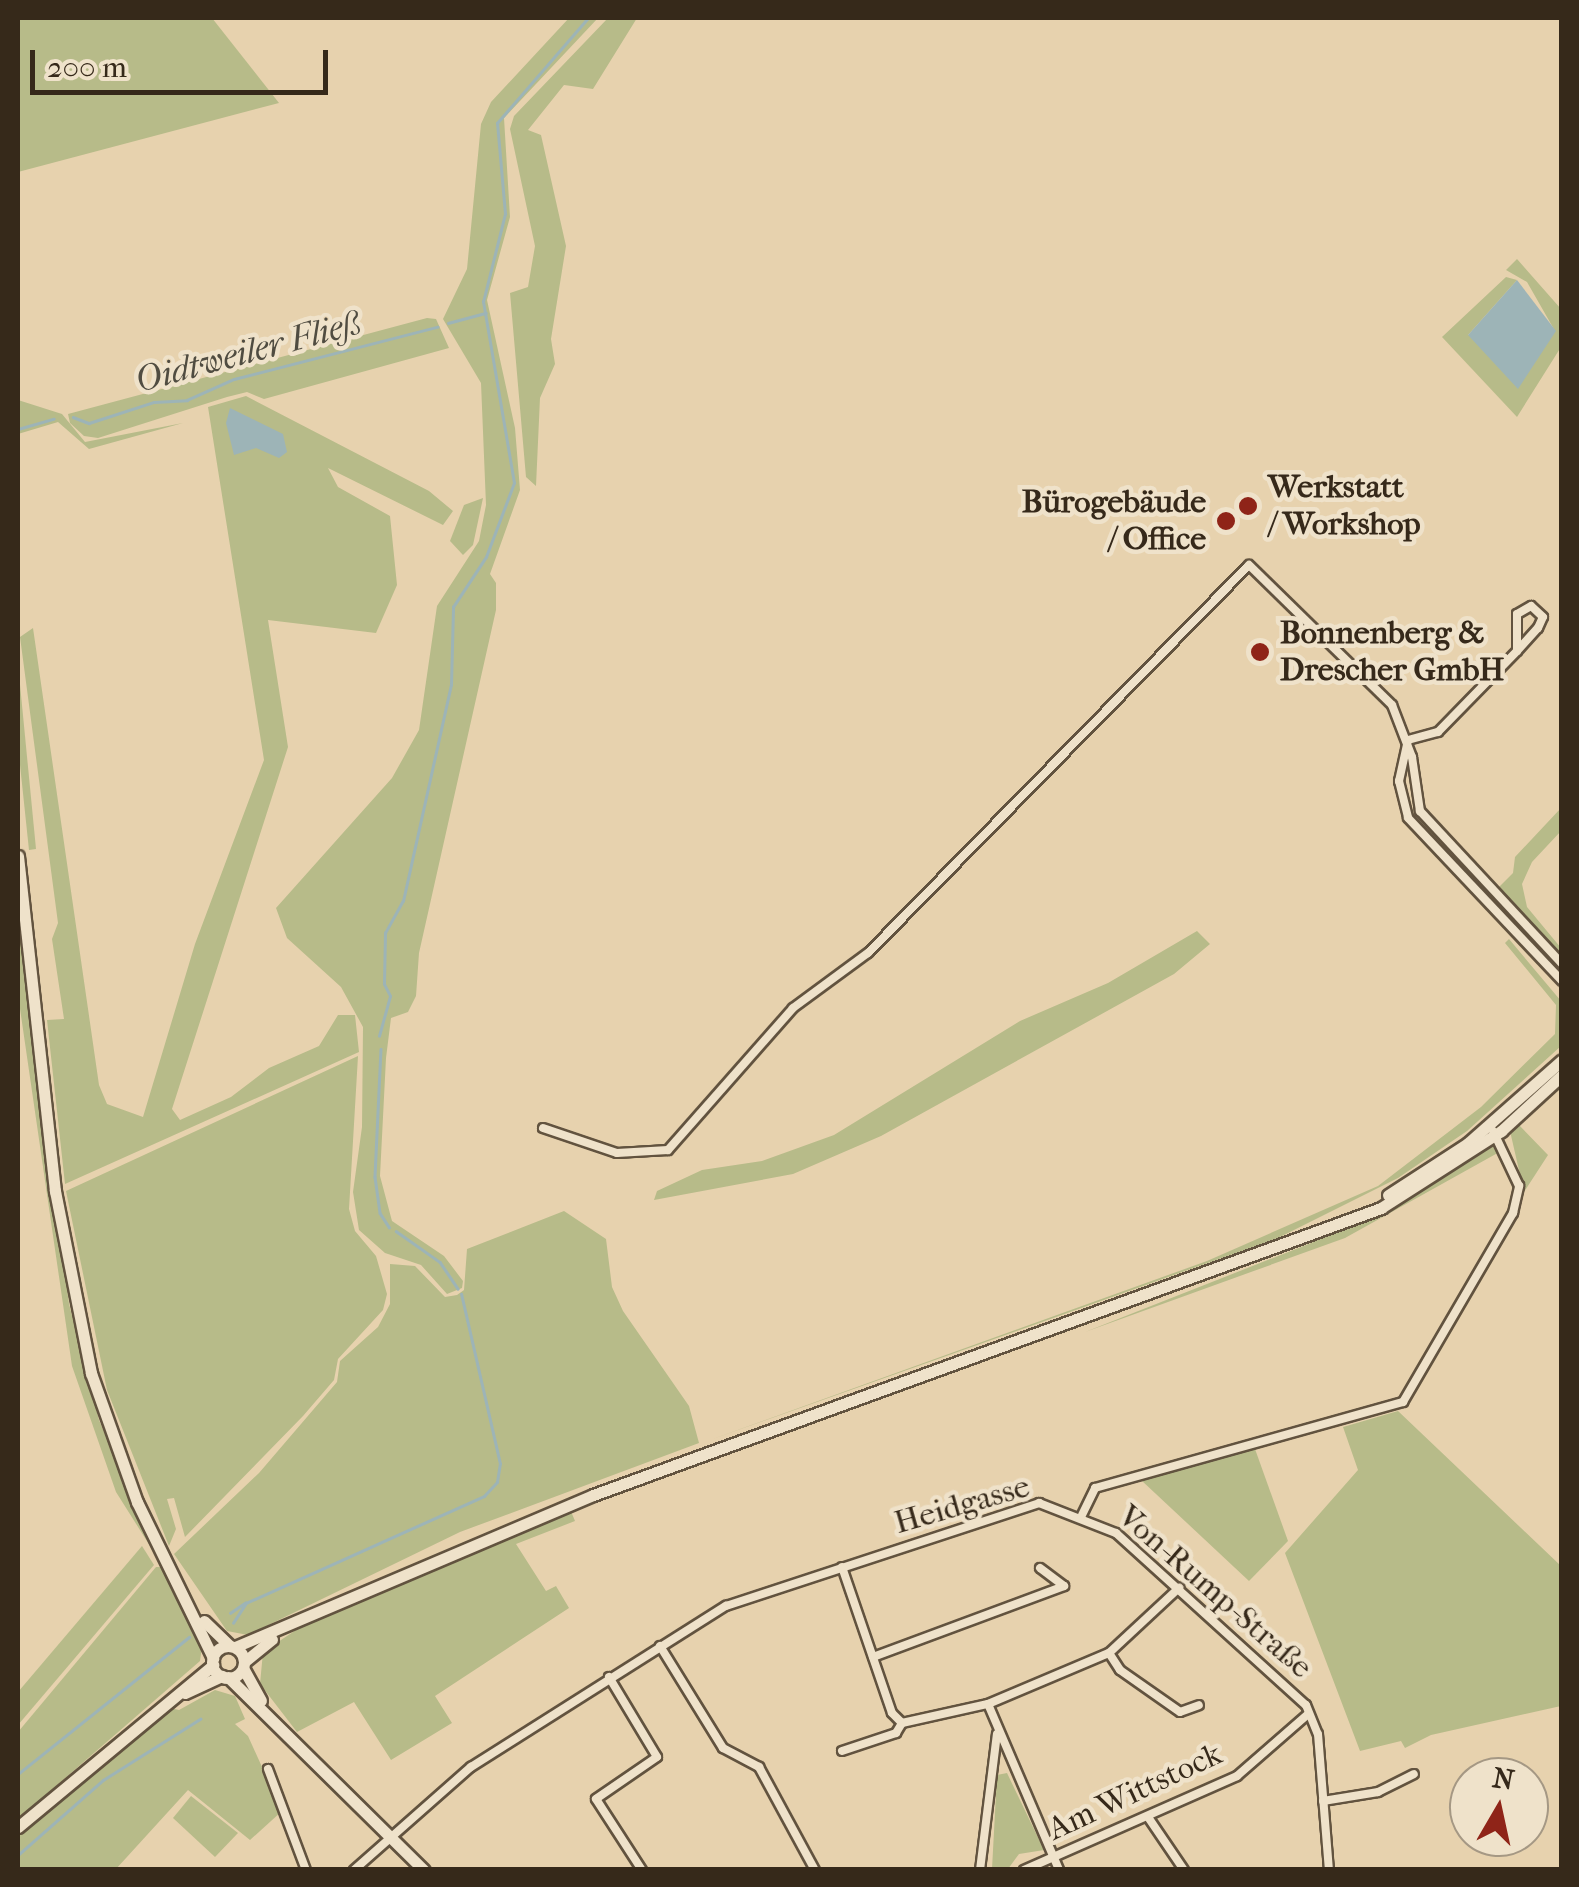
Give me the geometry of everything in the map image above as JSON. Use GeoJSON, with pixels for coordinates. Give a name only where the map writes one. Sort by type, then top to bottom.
{"type":"FeatureCollection","features":[{"type":"Feature","properties":{"kind":"street"},"geometry":{"type":"LineString","coordinates":[[544,1128],[617,1152],[668,1150],[793,1008],[868,953],[1249,565],[1392,706],[1408,740],[1420,811],[1562,964]]}},
{"type":"Feature","properties":{"kind":"street"},"geometry":{"type":"LineString","coordinates":[[1408,740],[1438,732],[1517,651],[1544,621],[1531,606],[1516,614],[1517,651]]}},
{"type":"Feature","properties":{"kind":"street"},"geometry":{"type":"LineString","coordinates":[[1408,740],[1400,781],[1408,818],[1562,981]]}},
{"type":"Feature","properties":{"kind":"street"},"geometry":{"type":"LineString","coordinates":[[18,856],[55,1190],[87,1356],[137,1502],[196,1614],[213,1661],[225,1677],[274,1720],[424,1870]]}},
{"type":"Feature","properties":{"kind":"street"},"geometry":{"type":"LineString","coordinates":[[1493,1130],[1562,1060]]}},
{"type":"Feature","properties":{"kind":"street"},"geometry":{"type":"LineString","coordinates":[[18,1827],[232,1646],[284,1629],[577,1501],[1346,1220],[1493,1130],[1562,1075]]}},
{"type":"Feature","properties":{"kind":"street","name":"Heidgasse"},"geometry":{"type":"LineString","coordinates":[[354,1870],[471,1767],[609,1677],[748,1596],[1040,1503],[1082,1515],[1095,1488],[1403,1402],[1514,1214],[1519,1186],[1493,1130]]}},
{"type":"Feature","properties":{"kind":"street","name":"Von-Rump-Straße"},"geometry":{"type":"LineString","coordinates":[[1082,1515],[1116,1532],[1308,1714]]}},
{"type":"Feature","properties":{"kind":"street"},"geometry":{"type":"LineString","coordinates":[[842,1567],[902,1724]]}},
{"type":"Feature","properties":{"kind":"street"},"geometry":{"type":"LineString","coordinates":[[874,1658],[1064,1586],[1040,1568]]}},
{"type":"Feature","properties":{"kind":"street"},"geometry":{"type":"LineString","coordinates":[[842,1751],[896,1733],[902,1724],[988,1704],[1109,1653],[1179,1588]]}},
{"type":"Feature","properties":{"kind":"street"},"geometry":{"type":"LineString","coordinates":[[196,1614],[232,1646],[274,1720]]}},
{"type":"Feature","properties":{"kind":"street"},"geometry":{"type":"LineString","coordinates":[[168,1702],[225,1677],[284,1629]]}},
{"type":"Feature","properties":{"kind":"street"},"geometry":{"type":"LineString","coordinates":[[660,1646],[723,1748],[759,1767],[815,1870]]}},
{"type":"Feature","properties":{"kind":"street"},"geometry":{"type":"LineString","coordinates":[[1109,1653],[1120,1670],[1180,1712],[1198,1706]]}},
{"type":"Feature","properties":{"kind":"street"},"geometry":{"type":"LineString","coordinates":[[609,1677],[657,1757],[596,1799],[642,1870]]}},
{"type":"Feature","properties":{"kind":"street"},"geometry":{"type":"LineString","coordinates":[[988,1704],[997,1734],[1060,1870]]}},
{"type":"Feature","properties":{"kind":"street"},"geometry":{"type":"LineString","coordinates":[[1308,1714],[1318,1734],[1329,1870]]}},
{"type":"Feature","properties":{"kind":"street","name":"Am Wittstock"},"geometry":{"type":"LineString","coordinates":[[1024,1870],[1237,1776],[1308,1714]]}},
{"type":"Feature","properties":{"kind":"street"},"geometry":{"type":"LineString","coordinates":[[980,1870],[997,1734]]}},
{"type":"Feature","properties":{"kind":"street"},"geometry":{"type":"LineString","coordinates":[[268,1769],[306,1870]]}},
{"type":"Feature","properties":{"kind":"street"},"geometry":{"type":"LineString","coordinates":[[1323,1801],[1378,1792],[1414,1774]]}},
{"type":"Feature","properties":{"kind":"street"},"geometry":{"type":"LineString","coordinates":[[1148,1817],[1184,1870]]}},
{"type":"Feature","properties":{"kind":"green space"},"geometry":{"type":"Polygon","coordinates":[[[18,18],[212,18],[279,103],[18,172],[18,18]]]}},
{"type":"Feature","properties":{"kind":"green space"},"geometry":{"type":"Polygon","coordinates":[[[569,18],[598,18],[504,118],[510,217],[487,300],[515,428],[520,490],[490,574],[496,583],[496,610],[419,953],[416,996],[408,1012],[391,1018],[386,1058],[380,1176],[392,1221],[444,1256],[463,1281],[462,1288],[447,1294],[421,1265],[385,1253],[359,1230],[353,1192],[362,1127],[363,1027],[341,987],[287,938],[276,908],[392,778],[419,730],[437,606],[479,541],[486,505],[481,383],[443,319],[467,269],[481,124],[491,102],[569,18]]]}},
{"type":"Feature","properties":{"kind":"green space"},"geometry":{"type":"Polygon","coordinates":[[[608,18],[637,18],[593,89],[564,85],[528,130],[541,135],[566,246],[551,339],[555,364],[540,398],[536,486],[526,477],[510,293],[528,287],[535,246],[510,129],[514,116],[608,18]]]}},
{"type":"Feature","properties":{"kind":"green space"},"geometry":{"type":"Polygon","coordinates":[[[1517,259],[1561,309],[1561,347],[1517,417],[1442,337],[1506,277],[1517,280],[1468,335],[1555,331],[1527,282],[1506,270],[1517,259]]]}},
{"type":"Feature","properties":{"kind":"green space"},"geometry":{"type":"Polygon","coordinates":[[[427,318],[436,319],[449,348],[264,399],[247,392],[227,397],[98,438],[84,436],[70,423],[68,414],[427,318]]]}},
{"type":"Feature","properties":{"kind":"green space"},"geometry":{"type":"Polygon","coordinates":[[[246,396],[429,491],[453,511],[443,525],[328,468],[338,487],[390,516],[397,585],[376,633],[268,620],[288,747],[172,1109],[180,1120],[231,1097],[269,1068],[319,1046],[338,1015],[355,1015],[359,1052],[65,1184],[47,1020],[64,1019],[52,939],[58,923],[20,637],[33,628],[99,1085],[107,1104],[143,1117],[195,944],[264,760],[208,407],[246,396]]]}},
{"type":"Feature","properties":{"kind":"green space"},"geometry":{"type":"Polygon","coordinates":[[[18,400],[62,414],[85,442],[183,423],[89,449],[58,422],[18,434],[18,400]]]}},
{"type":"Feature","properties":{"kind":"green space"},"geometry":{"type":"Polygon","coordinates":[[[483,498],[473,545],[463,555],[450,541],[464,505],[483,498]]]}},
{"type":"Feature","properties":{"kind":"green space"},"geometry":{"type":"Polygon","coordinates":[[[18,664],[36,849],[29,850],[18,746],[18,664]]]}},
{"type":"Feature","properties":{"kind":"green space"},"geometry":{"type":"Polygon","coordinates":[[[1561,808],[1561,831],[1532,862],[1522,884],[1527,907],[1561,948],[1561,958],[1498,888],[1513,873],[1515,857],[1561,808]]]}},
{"type":"Feature","properties":{"kind":"green space"},"geometry":{"type":"Polygon","coordinates":[[[18,917],[69,1304],[99,1420],[157,1557],[116,1492],[72,1366],[18,995],[18,917]]]}},
{"type":"Feature","properties":{"kind":"green space"},"geometry":{"type":"Polygon","coordinates":[[[1197,931],[1210,944],[1174,974],[881,1136],[793,1174],[654,1200],[657,1191],[702,1170],[762,1161],[834,1135],[1020,1021],[1108,983],[1197,931]]]}},
{"type":"Feature","properties":{"kind":"green space"},"geometry":{"type":"Polygon","coordinates":[[[1509,939],[1561,1001],[1561,1046],[1467,1131],[1398,1178],[1278,1238],[707,1441],[1207,1261],[1378,1186],[1481,1107],[1555,1034],[1556,1005],[1505,943],[1509,939]]]}},
{"type":"Feature","properties":{"kind":"green space"},"geometry":{"type":"Polygon","coordinates":[[[358,1056],[349,1209],[355,1231],[376,1256],[387,1294],[383,1310],[338,1359],[334,1380],[303,1416],[185,1537],[174,1498],[167,1499],[176,1529],[169,1546],[107,1390],[66,1191],[358,1056]]]}},
{"type":"Feature","properties":{"kind":"green space"},"geometry":{"type":"Polygon","coordinates":[[[1561,1079],[1561,1088],[1519,1125],[1548,1155],[1524,1192],[1510,1131],[1561,1079]]]}},
{"type":"Feature","properties":{"kind":"green space"},"geometry":{"type":"Polygon","coordinates":[[[1490,1145],[1503,1150],[1345,1238],[1085,1332],[1311,1243],[1388,1207],[1490,1145]]]}},
{"type":"Feature","properties":{"kind":"green space"},"geometry":{"type":"Polygon","coordinates":[[[564,1211],[606,1239],[612,1287],[623,1311],[689,1406],[699,1443],[460,1532],[248,1635],[227,1631],[174,1554],[259,1473],[337,1382],[340,1361],[378,1327],[390,1304],[390,1264],[415,1266],[445,1297],[457,1295],[464,1290],[467,1249],[564,1211]]]}},
{"type":"Feature","properties":{"kind":"green space"},"geometry":{"type":"Polygon","coordinates":[[[1398,1411],[1561,1566],[1561,1706],[1431,1735],[1405,1748],[1401,1741],[1360,1751],[1285,1553],[1358,1470],[1343,1427],[1398,1411]]]}},
{"type":"Feature","properties":{"kind":"green space"},"geometry":{"type":"Polygon","coordinates":[[[1255,1449],[1288,1541],[1249,1581],[1141,1480],[1255,1449]]]}},
{"type":"Feature","properties":{"kind":"green space"},"geometry":{"type":"Polygon","coordinates":[[[570,1509],[575,1521],[516,1544],[546,1591],[556,1586],[569,1608],[435,1696],[452,1723],[391,1760],[354,1702],[297,1732],[260,1684],[263,1652],[302,1626],[570,1509]]]}},
{"type":"Feature","properties":{"kind":"green space"},"geometry":{"type":"Polygon","coordinates":[[[142,1546],[154,1565],[18,1725],[18,1692],[142,1546]]]}},
{"type":"Feature","properties":{"kind":"green space"},"geometry":{"type":"Polygon","coordinates":[[[156,1567],[162,1567],[203,1639],[200,1661],[18,1819],[18,1732],[156,1567]]]}},
{"type":"Feature","properties":{"kind":"green space"},"geometry":{"type":"Polygon","coordinates":[[[215,1690],[235,1696],[245,1719],[235,1724],[248,1736],[282,1811],[250,1840],[188,1790],[116,1869],[18,1870],[18,1834],[55,1799],[170,1708],[179,1710],[215,1690]]]}},
{"type":"Feature","properties":{"kind":"green space"},"geometry":{"type":"Polygon","coordinates":[[[1007,1773],[1044,1850],[1019,1854],[1008,1869],[992,1869],[997,1775],[1007,1773]]]}},
{"type":"Feature","properties":{"kind":"green space"},"geometry":{"type":"Polygon","coordinates":[[[191,1796],[238,1833],[215,1857],[173,1818],[191,1796]]]}},
{"type":"Feature","properties":{"kind":"water"},"geometry":{"type":"Polygon","coordinates":[[[1517,280],[1556,331],[1518,389],[1468,335],[1517,280]]]}},
{"type":"Feature","properties":{"kind":"water"},"geometry":{"type":"Polygon","coordinates":[[[230,408],[283,434],[287,452],[279,458],[256,448],[234,455],[226,423],[230,408]]]}},
{"type":"Feature","properties":{"kind":"waterway"},"geometry":{"type":"LineString","coordinates":[[379,1036],[390,996],[384,984],[385,933],[403,901],[451,685],[453,607],[486,557],[514,483],[483,302],[505,214],[497,123],[588,18]]}},
{"type":"Feature","properties":{"kind":"waterway","name":"Oidtweiler Fließ"},"geometry":{"type":"LineString","coordinates":[[448,323],[486,313]]}},
{"type":"Feature","properties":{"kind":"waterway","name":"Oidtweiler Fließ"},"geometry":{"type":"LineString","coordinates":[[73,417],[89,423],[154,402],[187,400],[234,379],[437,327]]}},
{"type":"Feature","properties":{"kind":"waterway","name":"Oidtweiler Fließ"},"geometry":{"type":"LineString","coordinates":[[18,429],[54,419]]}},
{"type":"Feature","properties":{"kind":"waterway"},"geometry":{"type":"LineString","coordinates":[[381,1049],[375,1177],[380,1213],[389,1227]]}},
{"type":"Feature","properties":{"kind":"waterway"},"geometry":{"type":"LineString","coordinates":[[396,1231],[440,1262],[458,1289]]}},
{"type":"Feature","properties":{"kind":"waterway"},"geometry":{"type":"LineString","coordinates":[[233,1623],[246,1603],[484,1496],[497,1482],[500,1464],[461,1294]]}},
{"type":"Feature","properties":{"kind":"waterway"},"geometry":{"type":"LineString","coordinates":[[230,1613],[245,1603]]}},
{"type":"Feature","properties":{"kind":"waterway"},"geometry":{"type":"LineString","coordinates":[[18,1774],[189,1637]]}},
{"type":"Feature","properties":{"kind":"waterway"},"geometry":{"type":"LineString","coordinates":[[18,1855],[103,1780],[200,1719]]}},
{"type":"Feature","properties":{"kind":"place","name":"Werkstatt / Workshop"},"geometry":{"type":"Point","coordinates":[1248,506]}},
{"type":"Feature","properties":{"kind":"place","name":"Bürogebäude / Office"},"geometry":{"type":"Point","coordinates":[1226,521]}},
{"type":"Feature","properties":{"kind":"place","name":"Bonnenberg & Drescher GmbH"},"geometry":{"type":"Point","coordinates":[1260,652]}}]}
